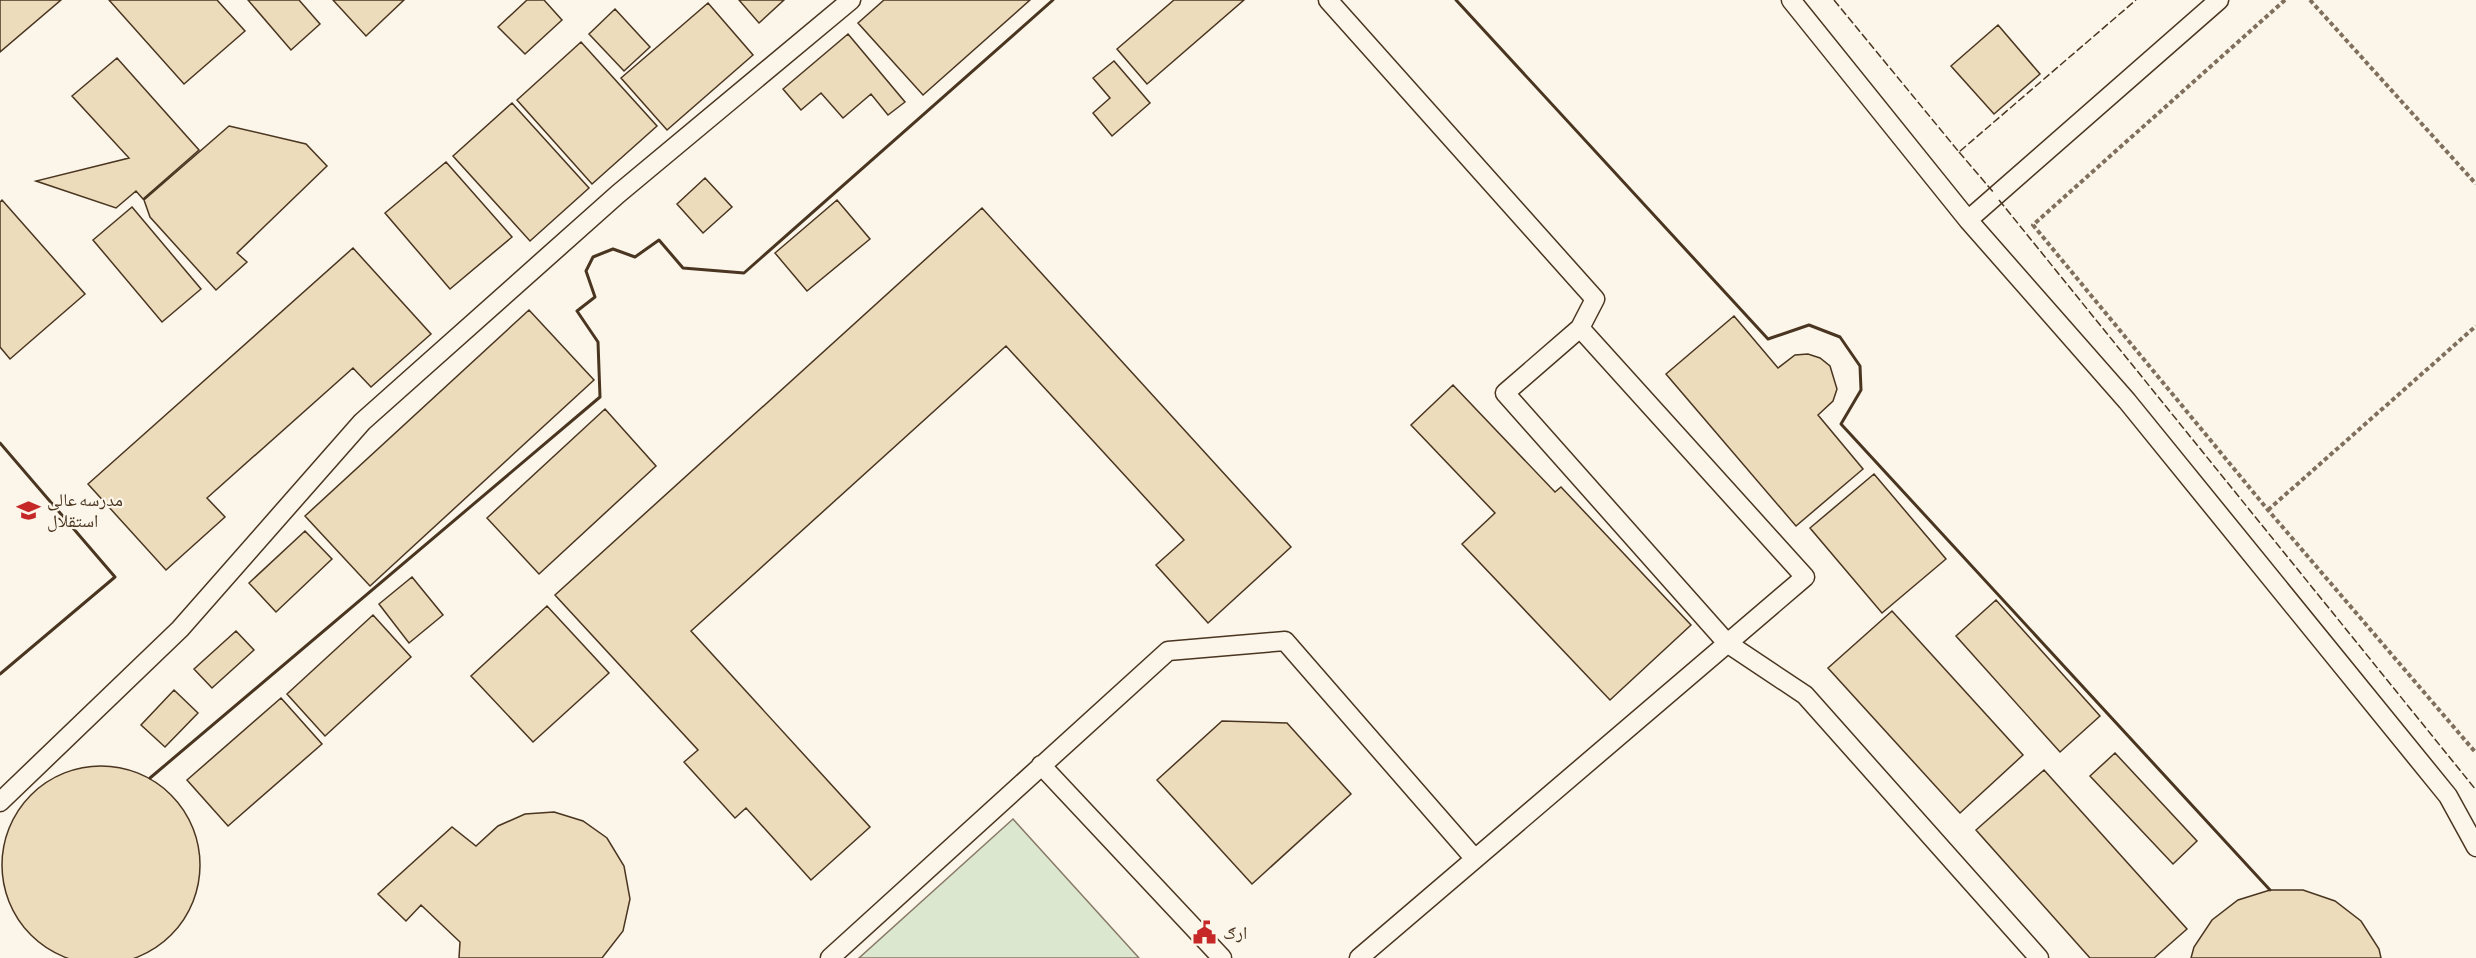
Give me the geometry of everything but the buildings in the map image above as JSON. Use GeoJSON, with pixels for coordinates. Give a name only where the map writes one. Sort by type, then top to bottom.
{"type":"FeatureCollection","features":[{"type":"Feature","properties":{"kind":"lane"},"geometry":{"type":"LineString","coordinates":[[0,802],[180,629],[362,422],[618,194],[851,0]]}},
{"type":"Feature","properties":{"kind":"lane"},"geometry":{"type":"LineString","coordinates":[[1328,0],[1595,299],[1580,328],[1505,393],[1727,643],[1805,695],[2039,958]]}},
{"type":"Feature","properties":{"kind":"lane"},"geometry":{"type":"LineString","coordinates":[[1791,0],[1968,220],[2127,401],[2440,786],[2476,847]]}},
{"type":"Feature","properties":{"kind":"lane"},"geometry":{"type":"LineString","coordinates":[[1968,220],[2219,0]]}},
{"type":"Feature","properties":{"kind":"lane"},"geometry":{"type":"LineString","coordinates":[[1359,958],[1805,578],[1580,328]]}},
{"type":"Feature","properties":{"kind":"lane"},"geometry":{"type":"LineString","coordinates":[[830,958],[1168,651],[1285,641],[1475,858]]}},
{"type":"Feature","properties":{"kind":"lane"},"geometry":{"type":"LineString","coordinates":[[1041,765],[1222,958]]}},
{"type":"Feature","properties":{"kind":"path"},"geometry":{"type":"LineString","coordinates":[[2285,0],[2033,225],[2268,510],[2476,753]]}},
{"type":"Feature","properties":{"kind":"path"},"geometry":{"type":"LineString","coordinates":[[2310,0],[2476,184]]}},
{"type":"Feature","properties":{"kind":"path"},"geometry":{"type":"LineString","coordinates":[[2268,510],[2476,326]]}},
{"type":"Feature","properties":{"kind":"green space"},"geometry":{"type":"Polygon","coordinates":[[[1013,819],[1139,958],[859,958],[1013,819]]]}},
{"type":"Feature","properties":{"kind":"fence"},"geometry":{"type":"LineString","coordinates":[[1834,0],[1959,152],[2136,0]]}},
{"type":"Feature","properties":{"kind":"fence"},"geometry":{"type":"LineString","coordinates":[[1959,152],[1994,193]]}},
{"type":"Feature","properties":{"kind":"fence"},"geometry":{"type":"LineString","coordinates":[[1999,200],[2476,790]]}},
{"type":"Feature","properties":{"kind":"wall"},"geometry":{"type":"LineString","coordinates":[[150,778],[600,397],[598,342],[577,311],[595,297],[586,271],[593,257],[613,249],[635,257],[659,240],[683,268],[744,273],[1053,0]]}},
{"type":"Feature","properties":{"kind":"wall"},"geometry":{"type":"LineString","coordinates":[[1456,0],[1768,339],[1809,325],[1840,337],[1860,366],[1861,390],[1841,424],[2270,890]]}},
{"type":"Feature","properties":{"kind":"wall"},"geometry":{"type":"LineString","coordinates":[[0,443],[115,577],[0,674]]}},
{"type":"Feature","properties":{"kind":"place","name":"مدرسه عالی استقلال"},"geometry":{"type":"Point","coordinates":[29,510]}},
{"type":"Feature","properties":{"kind":"place","name":"ارګ"},"geometry":{"type":"Point","coordinates":[1205,933]}}]}
